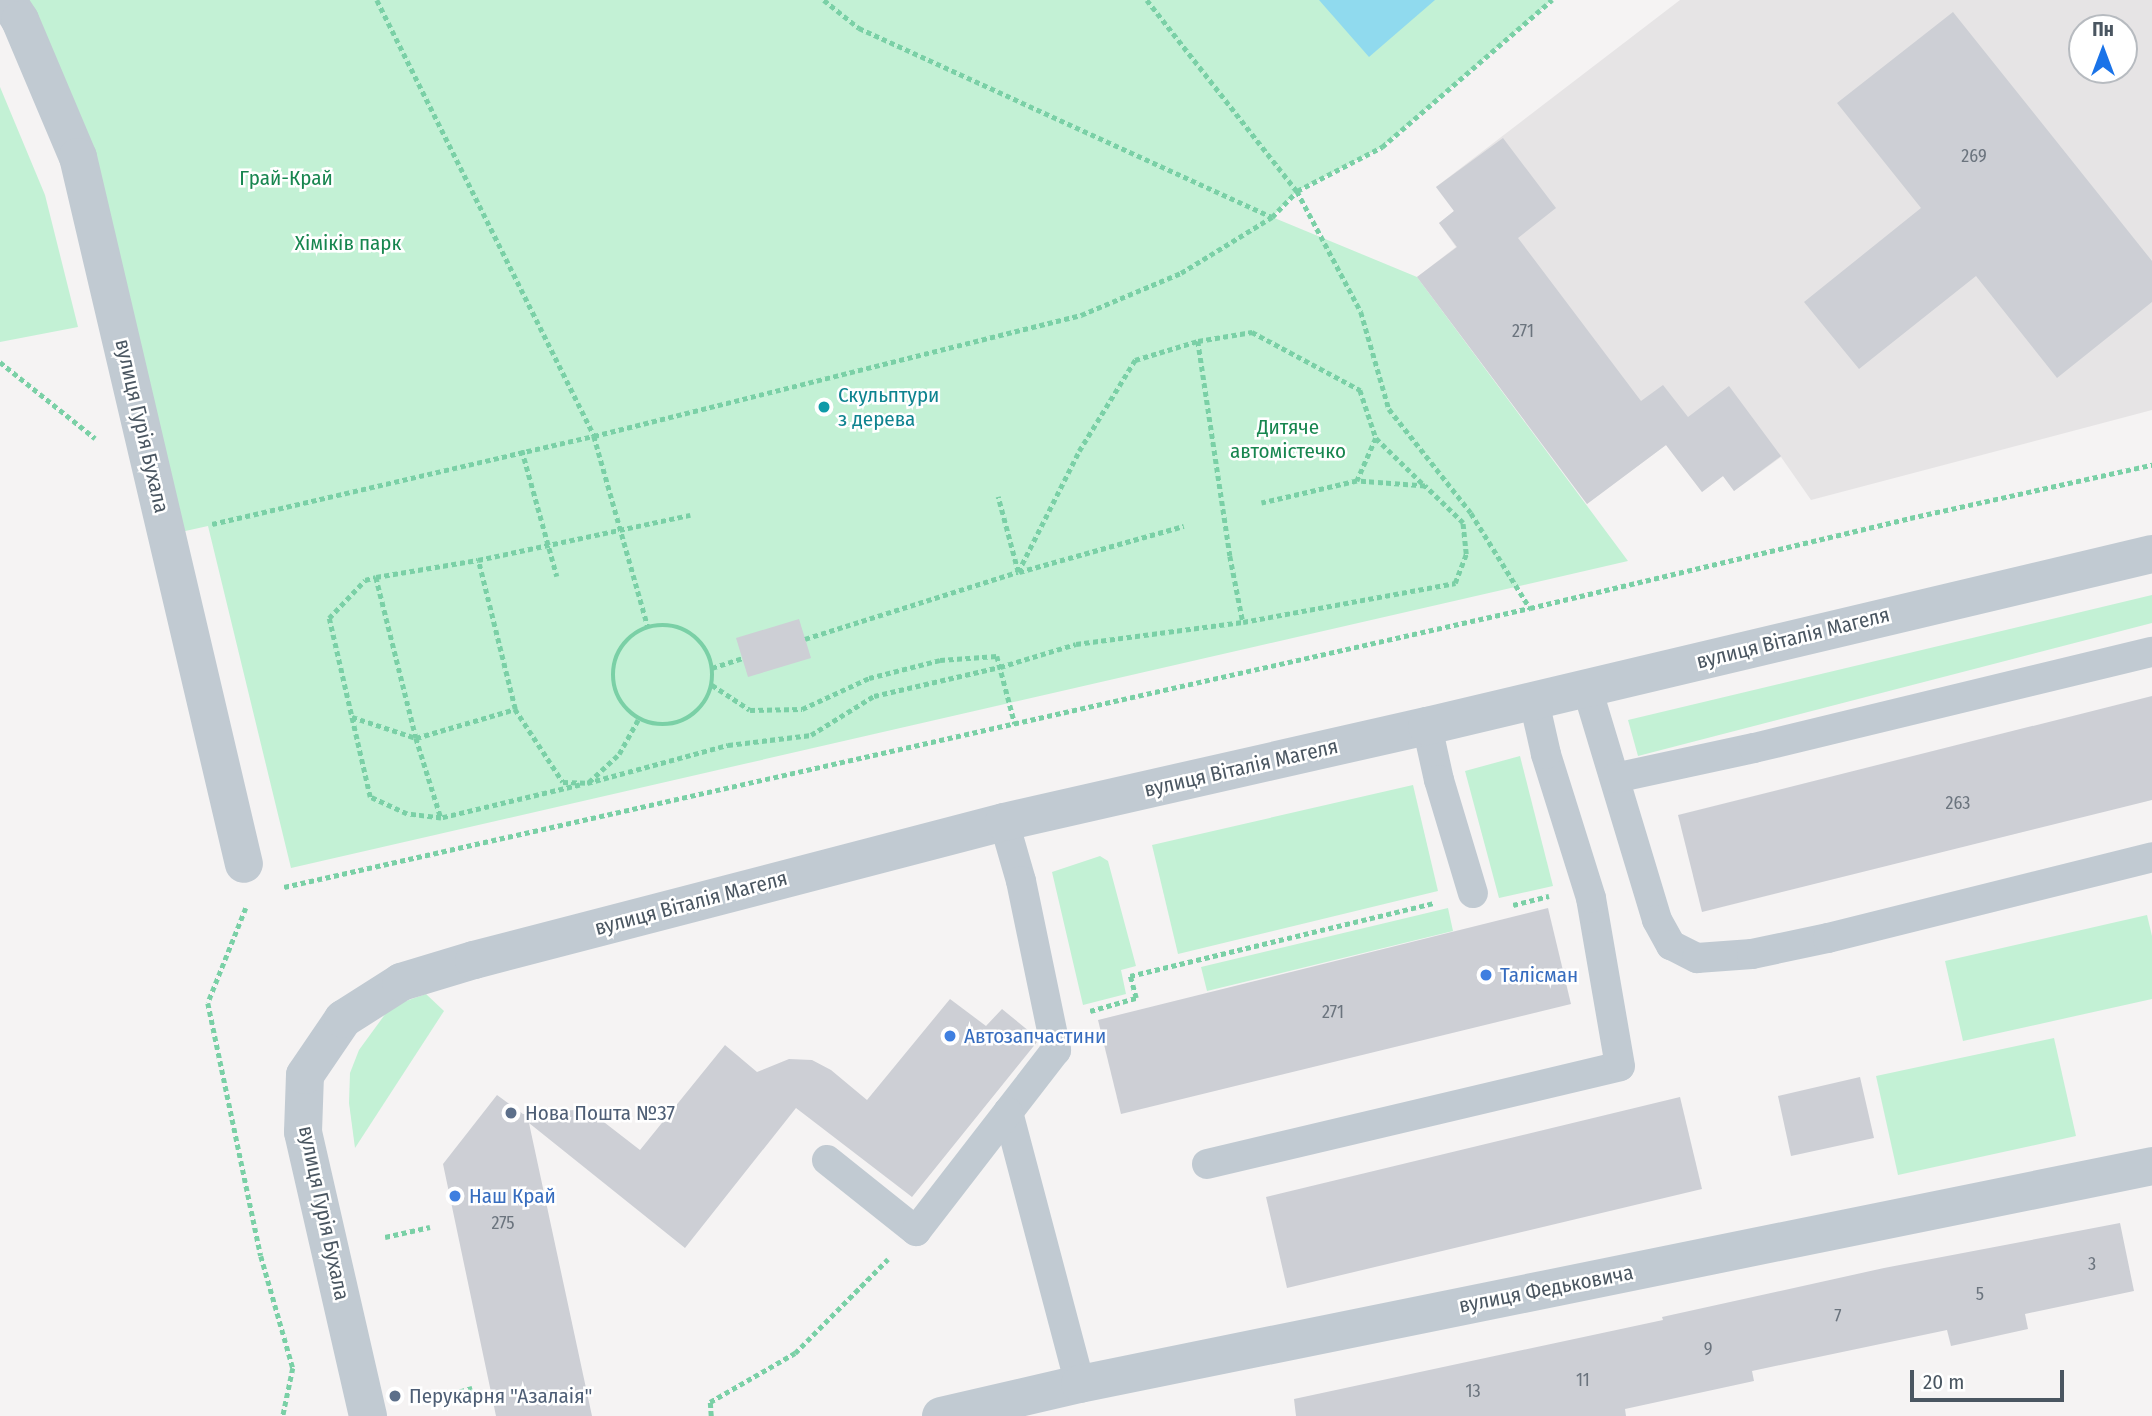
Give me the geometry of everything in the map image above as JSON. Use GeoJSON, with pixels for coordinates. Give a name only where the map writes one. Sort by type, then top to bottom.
{"type":"FeatureCollection","features":[{"type":"Feature","properties":{"kind":"street","name":"вулиця Гурія Бухала"},"geometry":{"type":"LineString","coordinates":[[7,0],[20,20],[78,157],[244,864]]}},
{"type":"Feature","properties":{"kind":"street","name":"вулиця Віталія Магеля"},"geometry":{"type":"LineString","coordinates":[[343,1019],[401,982],[474,960],[1004,822],[1427,726],[2152,554]]}},
{"type":"Feature","properties":{"kind":"street","name":"вулиця Гурія Бухала"},"geometry":{"type":"LineString","coordinates":[[343,1019],[305,1075],[303,1132],[368,1416]]}},
{"type":"Feature","properties":{"kind":"street","name":"вулиця Федьковича"},"geometry":{"type":"LineString","coordinates":[[941,1416],[1080,1384],[2152,1166]]}},
{"type":"Feature","properties":{"kind":"lane"},"geometry":{"type":"LineString","coordinates":[[1615,778],[1754,748],[2152,652]]}},
{"type":"Feature","properties":{"kind":"lane"},"geometry":{"type":"LineString","coordinates":[[1587,688],[1641,875],[1657,920],[1671,945],[1697,958],[1752,954],[2152,857]]}},
{"type":"Feature","properties":{"kind":"lane"},"geometry":{"type":"LineString","coordinates":[[1206,1164],[1620,1066],[1588,887],[1546,754],[1534,701]]}},
{"type":"Feature","properties":{"kind":"lane"},"geometry":{"type":"LineString","coordinates":[[1427,726],[1439,780],[1473,893]]}},
{"type":"Feature","properties":{"kind":"lane"},"geometry":{"type":"LineString","coordinates":[[827,1160],[916,1231],[1056,1049],[1048,1022],[1021,881],[1004,822]]}},
{"type":"Feature","properties":{"kind":"lane"},"geometry":{"type":"LineString","coordinates":[[1008,1112],[1080,1384]]}},
{"type":"Feature","properties":{"kind":"path"},"geometry":{"type":"LineString","coordinates":[[377,0],[594,436],[648,627]]}},
{"type":"Feature","properties":{"kind":"path"},"geometry":{"type":"LineString","coordinates":[[824,0],[859,28],[1272,217]]}},
{"type":"Feature","properties":{"kind":"path"},"geometry":{"type":"LineString","coordinates":[[1147,0],[1297,191],[1362,312],[1389,409],[1471,513],[1530,608]]}},
{"type":"Feature","properties":{"kind":"path"},"geometry":{"type":"LineString","coordinates":[[207,526],[522,450],[594,436],[1082,315],[1181,274],[1272,217],[1297,191],[1381,147],[1552,0]]}},
{"type":"Feature","properties":{"kind":"path"},"geometry":{"type":"LineString","coordinates":[[690,515],[478,560],[365,580],[329,618],[370,797],[407,814],[441,818],[728,745],[811,735],[874,696],[1000,667],[1076,643],[1244,622],[1455,583],[1466,554],[1463,523],[1376,438],[1360,390],[1252,332],[1198,341],[1135,360],[1079,451],[1018,572]]}},
{"type":"Feature","properties":{"kind":"path"},"geometry":{"type":"LineString","coordinates":[[1198,341],[1230,555],[1244,622]]}},
{"type":"Feature","properties":{"kind":"path"},"geometry":{"type":"LineString","coordinates":[[0,362],[156,488]]}},
{"type":"Feature","properties":{"kind":"path"},"geometry":{"type":"LineString","coordinates":[[1357,481],[1376,438]]}},
{"type":"Feature","properties":{"kind":"path"},"geometry":{"type":"LineString","coordinates":[[522,450],[557,576]]}},
{"type":"Feature","properties":{"kind":"path"},"geometry":{"type":"LineString","coordinates":[[280,888],[1530,608],[1910,518],[2152,465]]}},
{"type":"Feature","properties":{"kind":"path"},"geometry":{"type":"LineString","coordinates":[[1262,503],[1357,481],[1425,486]]}},
{"type":"Feature","properties":{"kind":"path"},"geometry":{"type":"LineString","coordinates":[[998,496],[1018,572]]}},
{"type":"Feature","properties":{"kind":"path"},"geometry":{"type":"LineString","coordinates":[[805,639],[1018,572],[1184,526]]}},
{"type":"Feature","properties":{"kind":"path"},"geometry":{"type":"LineString","coordinates":[[478,560],[514,709],[564,782],[587,783],[619,754],[638,720]]}},
{"type":"Feature","properties":{"kind":"path"},"geometry":{"type":"LineString","coordinates":[[376,577],[416,738],[441,818]]}},
{"type":"Feature","properties":{"kind":"path"},"geometry":{"type":"LineString","coordinates":[[665,625],[682,629],[697,638],[708,652],[712,668],[712,685],[706,702],[695,715],[664,726],[638,720],[622,705],[612,675],[615,659],[622,645],[634,634],[648,627],[665,625]]}},
{"type":"Feature","properties":{"kind":"path"},"geometry":{"type":"LineString","coordinates":[[712,685],[750,710],[802,709],[869,678],[940,660],[997,656],[1015,724]]}},
{"type":"Feature","properties":{"kind":"path"},"geometry":{"type":"LineString","coordinates":[[712,668],[742,658]]}},
{"type":"Feature","properties":{"kind":"path"},"geometry":{"type":"LineString","coordinates":[[351,717],[416,738],[514,709]]}},
{"type":"Feature","properties":{"kind":"path"},"geometry":{"type":"LineString","coordinates":[[1048,1022],[1136,998],[1130,976],[1473,893],[1497,908],[1588,887]]}},
{"type":"Feature","properties":{"kind":"path"},"geometry":{"type":"LineString","coordinates":[[247,905],[208,1003],[261,1255],[293,1368],[283,1416]]}},
{"type":"Feature","properties":{"kind":"path"},"geometry":{"type":"LineString","coordinates":[[385,1237],[430,1227]]}},
{"type":"Feature","properties":{"kind":"path"},"geometry":{"type":"LineString","coordinates":[[711,1416],[710,1402],[795,1353],[916,1231]]}},
{"type":"Feature","properties":{"kind":"path"},"geometry":{"type":"LineString","coordinates":[[427,1401],[472,1388]]}},
{"type":"Feature","properties":{"kind":"shaded area"},"geometry":{"type":"Polygon","coordinates":[[[1680,0],[2152,0],[2152,410],[1811,500],[1781,457],[1734,491],[1723,476],[1702,492],[1666,445],[1587,504],[1417,277],[1456,247],[1439,223],[1454,211],[1436,187],[1680,0]]]}},
{"type":"Feature","properties":{"kind":"green space"},"geometry":{"type":"Polygon","coordinates":[[[7,0],[1552,0],[1382,147],[1297,191],[1272,217],[1417,277],[1628,561],[291,868],[208,526],[167,535],[78,157],[7,0]]]}},
{"type":"Feature","properties":{"kind":"green space"},"geometry":{"type":"Polygon","coordinates":[[[0,87],[45,195],[78,327],[0,342],[0,87]]]}},
{"type":"Feature","properties":{"kind":"green space"},"geometry":{"type":"Polygon","coordinates":[[[2152,595],[2152,623],[1638,756],[1628,720],[2152,595]]]}},
{"type":"Feature","properties":{"kind":"green space"},"geometry":{"type":"Polygon","coordinates":[[[1520,756],[1553,886],[1499,898],[1465,771],[1520,756]]]}},
{"type":"Feature","properties":{"kind":"green space"},"geometry":{"type":"Polygon","coordinates":[[[1413,785],[1438,891],[1178,954],[1152,845],[1413,785]]]}},
{"type":"Feature","properties":{"kind":"green space"},"geometry":{"type":"Polygon","coordinates":[[[1100,856],[1108,861],[1136,966],[1121,970],[1126,994],[1083,1005],[1052,872],[1100,856]]]}},
{"type":"Feature","properties":{"kind":"green space"},"geometry":{"type":"Polygon","coordinates":[[[1448,908],[1453,931],[1207,991],[1201,967],[1448,908]]]}},
{"type":"Feature","properties":{"kind":"green space"},"geometry":{"type":"Polygon","coordinates":[[[2147,915],[2152,936],[2152,999],[1963,1041],[1945,961],[2147,915]]]}},
{"type":"Feature","properties":{"kind":"green space"},"geometry":{"type":"Polygon","coordinates":[[[426,994],[444,1011],[355,1148],[349,1103],[350,1073],[359,1050],[386,1013],[400,1003],[426,994]]]}},
{"type":"Feature","properties":{"kind":"green space"},"geometry":{"type":"Polygon","coordinates":[[[2054,1038],[2076,1136],[1898,1175],[1876,1076],[2054,1038]]]}},
{"type":"Feature","properties":{"kind":"water"},"geometry":{"type":"Polygon","coordinates":[[[1319,0],[1435,0],[1369,57],[1319,0]]]}},
{"type":"Feature","properties":{"kind":"building"},"geometry":{"type":"Polygon","coordinates":[[[1953,12],[2152,261],[2152,302],[2057,378],[1976,276],[1859,369],[1804,302],[1921,208],[1837,103],[1953,12]]]}},
{"type":"Feature","properties":{"kind":"building"},"geometry":{"type":"Polygon","coordinates":[[[1503,138],[1556,208],[1518,238],[1641,401],[1663,385],[1688,417],[1729,386],[1781,456],[1734,491],[1723,476],[1702,492],[1666,445],[1587,504],[1417,277],[1457,247],[1439,223],[1454,211],[1436,187],[1503,138]]]}},
{"type":"Feature","properties":{"kind":"building"},"geometry":{"type":"Polygon","coordinates":[[[799,619],[811,658],[748,677],[736,638],[799,619]]]}},
{"type":"Feature","properties":{"kind":"building"},"geometry":{"type":"Polygon","coordinates":[[[2152,696],[2152,800],[1702,912],[1678,815],[2152,696]]]}},
{"type":"Feature","properties":{"kind":"building"},"geometry":{"type":"Polygon","coordinates":[[[1548,908],[1571,1004],[1121,1114],[1098,1020],[1548,908]]]}},
{"type":"Feature","properties":{"kind":"building"},"geometry":{"type":"Polygon","coordinates":[[[950,999],[986,1026],[1002,1009],[1035,1036],[1037,1042],[912,1197],[796,1108],[685,1248],[529,1123],[592,1416],[496,1416],[443,1164],[497,1095],[523,1114],[587,1109],[640,1150],[725,1045],[757,1072],[789,1059],[812,1060],[831,1070],[867,1100],[950,999]]]}},
{"type":"Feature","properties":{"kind":"building"},"geometry":{"type":"Polygon","coordinates":[[[1860,1077],[1874,1138],[1791,1156],[1778,1096],[1860,1077]]]}},
{"type":"Feature","properties":{"kind":"building"},"geometry":{"type":"Polygon","coordinates":[[[1680,1097],[1702,1189],[1287,1288],[1266,1197],[1680,1097]]]}},
{"type":"Feature","properties":{"kind":"building"},"geometry":{"type":"Polygon","coordinates":[[[2120,1223],[2134,1291],[2025,1314],[2028,1329],[1951,1346],[1947,1330],[1752,1371],[1754,1381],[1625,1409],[1626,1416],[1296,1416],[1294,1399],[1663,1320],[1662,1317],[1884,1268],[2120,1223]]]}},
{"type":"Feature","properties":{"kind":"place","name":"Скульптури з дерева"},"geometry":{"type":"Point","coordinates":[824,407]}},
{"type":"Feature","properties":{"kind":"place","name":"Талісман"},"geometry":{"type":"Point","coordinates":[1486,975]}},
{"type":"Feature","properties":{"kind":"place","name":"Автозапчастини"},"geometry":{"type":"Point","coordinates":[950,1036]}},
{"type":"Feature","properties":{"kind":"place","name":"Нова Пошта №37"},"geometry":{"type":"Point","coordinates":[511,1113]}},
{"type":"Feature","properties":{"kind":"place","name":"Наш Край"},"geometry":{"type":"Point","coordinates":[455,1196]}},
{"type":"Feature","properties":{"kind":"place","name":"Перукарня \"Азалаія\""},"geometry":{"type":"Point","coordinates":[395,1396]}},
{"type":"Feature","properties":{"kind":"park label","name":"Грай-Край"},"geometry":{"type":"Point","coordinates":[286,178]}},
{"type":"Feature","properties":{"kind":"park label","name":"Хіміків парк"},"geometry":{"type":"Point","coordinates":[348,243]}},
{"type":"Feature","properties":{"kind":"park label","name":"Дитяче автомістечко"},"geometry":{"type":"Point","coordinates":[1288,439]}}]}
